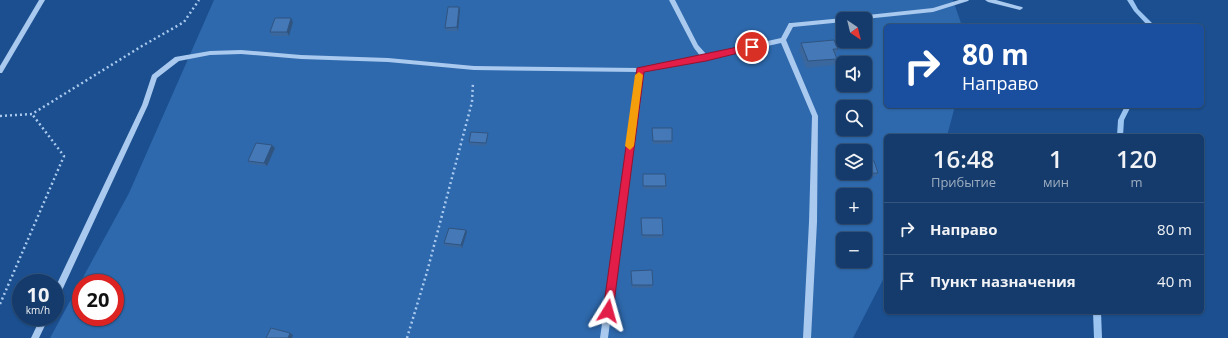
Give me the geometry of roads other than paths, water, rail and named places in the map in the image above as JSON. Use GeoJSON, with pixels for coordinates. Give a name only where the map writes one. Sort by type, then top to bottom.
{"type":"FeatureCollection","features":[{"type":"Feature","properties":{"kind":"street"},"geometry":{"type":"LineString","coordinates":[[0,71],[42,0]]}},
{"type":"Feature","properties":{"kind":"street"},"geometry":{"type":"LineString","coordinates":[[672,0],[696,46],[706,58]]}},
{"type":"Feature","properties":{"kind":"street"},"geometry":{"type":"LineString","coordinates":[[872,17],[933,10],[966,0]]}},
{"type":"Feature","properties":{"kind":"street"},"geometry":{"type":"LineString","coordinates":[[988,0],[1020,8]]}},
{"type":"Feature","properties":{"kind":"street"},"geometry":{"type":"LineString","coordinates":[[64,277],[145,105],[154,77],[177,59],[210,53],[241,52],[301,58],[388,60],[474,68],[640,70],[706,58],[783,40],[791,25],[836,21]]}},
{"type":"Feature","properties":{"kind":"street"},"geometry":{"type":"LineString","coordinates":[[783,40],[815,116],[813,222],[807,338]]}},
{"type":"Feature","properties":{"kind":"street"},"geometry":{"type":"LineString","coordinates":[[604,338],[640,70]]}},
{"type":"Feature","properties":{"kind":"street"},"geometry":{"type":"LineString","coordinates":[[35,338],[41,326]]}},
{"type":"Feature","properties":{"kind":"waterway"},"geometry":{"type":"LineString","coordinates":[[1130,0],[1136,10],[1150,24]]}},
{"type":"Feature","properties":{"kind":"waterway"},"geometry":{"type":"LineString","coordinates":[[1120,134],[1121,120],[1127,108]]}},
{"type":"Feature","properties":{"kind":"waterway"},"geometry":{"type":"LineString","coordinates":[[1097,314],[1098,338]]}}]}
